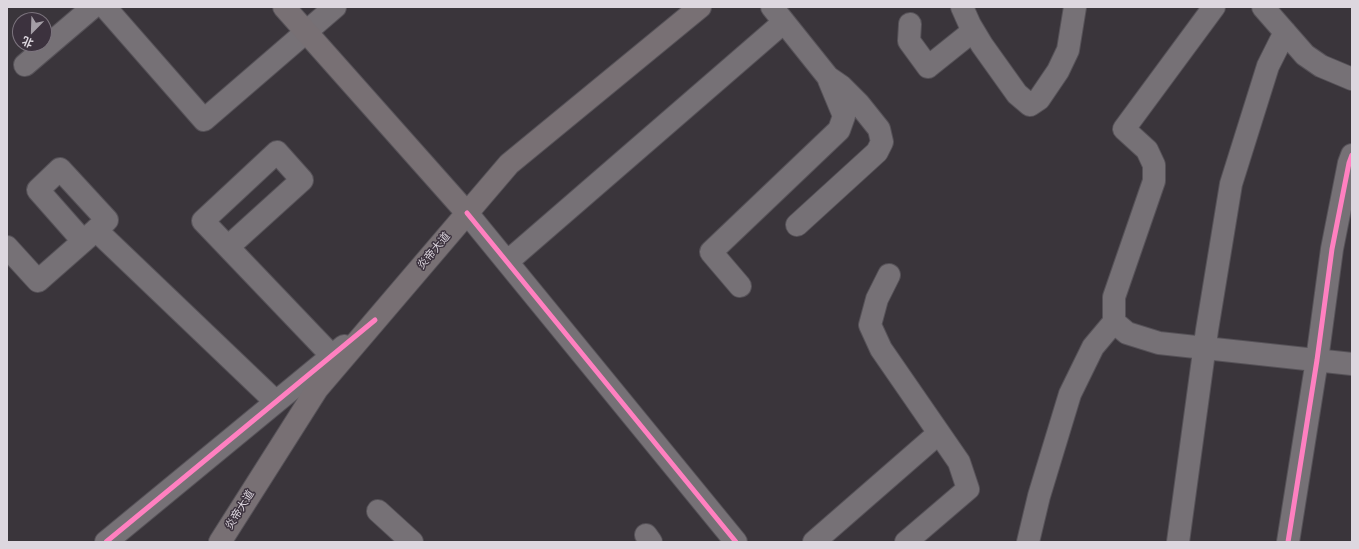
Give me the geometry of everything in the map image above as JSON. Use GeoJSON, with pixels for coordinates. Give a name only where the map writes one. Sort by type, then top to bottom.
{"type":"FeatureCollection","features":[{"type":"Feature","properties":{"kind":"main road"},"geometry":{"type":"LineString","coordinates":[[284,7],[467,213]]}},
{"type":"Feature","properties":{"kind":"main road","name":"炎帝大道"},"geometry":{"type":"LineString","coordinates":[[220,542],[317,389],[509,164],[700,7]]}},
{"type":"Feature","properties":{"kind":"street"},"geometry":{"type":"LineString","coordinates":[[25,65],[93,7]]}},
{"type":"Feature","properties":{"kind":"street"},"geometry":{"type":"LineString","coordinates":[[106,7],[204,120],[335,7]]}},
{"type":"Feature","properties":{"kind":"street"},"geometry":{"type":"LineString","coordinates":[[962,7],[973,31],[982,45],[1017,94],[1030,105],[1039,99],[1058,71],[1068,50],[1075,7]]}},
{"type":"Feature","properties":{"kind":"street"},"geometry":{"type":"LineString","coordinates":[[1028,542],[1039,496],[1070,394],[1093,347],[1114,322],[1114,297],[1154,181],[1154,165],[1147,150],[1124,129],[1214,7]]}},
{"type":"Feature","properties":{"kind":"street"},"geometry":{"type":"LineString","coordinates":[[1263,7],[1305,55],[1321,66],[1352,79]]}},
{"type":"Feature","properties":{"kind":"street"},"geometry":{"type":"LineString","coordinates":[[507,262],[778,15],[828,76],[842,86],[859,104],[879,129],[882,142],[877,152],[797,225]]}},
{"type":"Feature","properties":{"kind":"street"},"geometry":{"type":"LineString","coordinates":[[910,24],[909,41],[928,68],[973,31]]}},
{"type":"Feature","properties":{"kind":"street"},"geometry":{"type":"LineString","coordinates":[[1178,542],[1205,348],[1231,184],[1268,66],[1285,32]]}},
{"type":"Feature","properties":{"kind":"street"},"geometry":{"type":"LineString","coordinates":[[740,286],[712,252],[839,130],[844,116],[828,76]]}},
{"type":"Feature","properties":{"kind":"street"},"geometry":{"type":"LineString","coordinates":[[1288,542],[1317,360],[1332,249],[1349,163],[1352,155]]}},
{"type":"Feature","properties":{"kind":"street"},"geometry":{"type":"LineString","coordinates":[[467,213],[736,542]]}},
{"type":"Feature","properties":{"kind":"street"},"geometry":{"type":"LineString","coordinates":[[7,247],[38,281],[90,236],[276,402]]}},
{"type":"Feature","properties":{"kind":"street"},"geometry":{"type":"LineString","coordinates":[[228,247],[332,356]]}},
{"type":"Feature","properties":{"kind":"street"},"geometry":{"type":"LineString","coordinates":[[889,275],[877,299],[870,325],[881,349],[959,462],[968,489],[906,542]]}},
{"type":"Feature","properties":{"kind":"street"},"geometry":{"type":"LineString","coordinates":[[106,542],[376,320]]}},
{"type":"Feature","properties":{"kind":"street"},"geometry":{"type":"LineString","coordinates":[[1114,322],[1127,333],[1159,343],[1352,364]]}},
{"type":"Feature","properties":{"kind":"street"},"geometry":{"type":"LineString","coordinates":[[814,542],[939,433]]}},
{"type":"Feature","properties":{"kind":"street"},"geometry":{"type":"LineString","coordinates":[[378,510],[408,541]]}},
{"type":"Feature","properties":{"kind":"cycle path"},"geometry":{"type":"LineString","coordinates":[[1288,542],[1317,360],[1332,249],[1349,163],[1352,155]]}},
{"type":"Feature","properties":{"kind":"cycle path"},"geometry":{"type":"LineString","coordinates":[[467,213],[736,542]]}},
{"type":"Feature","properties":{"kind":"cycle path"},"geometry":{"type":"LineString","coordinates":[[106,542],[375,320]]}}]}
